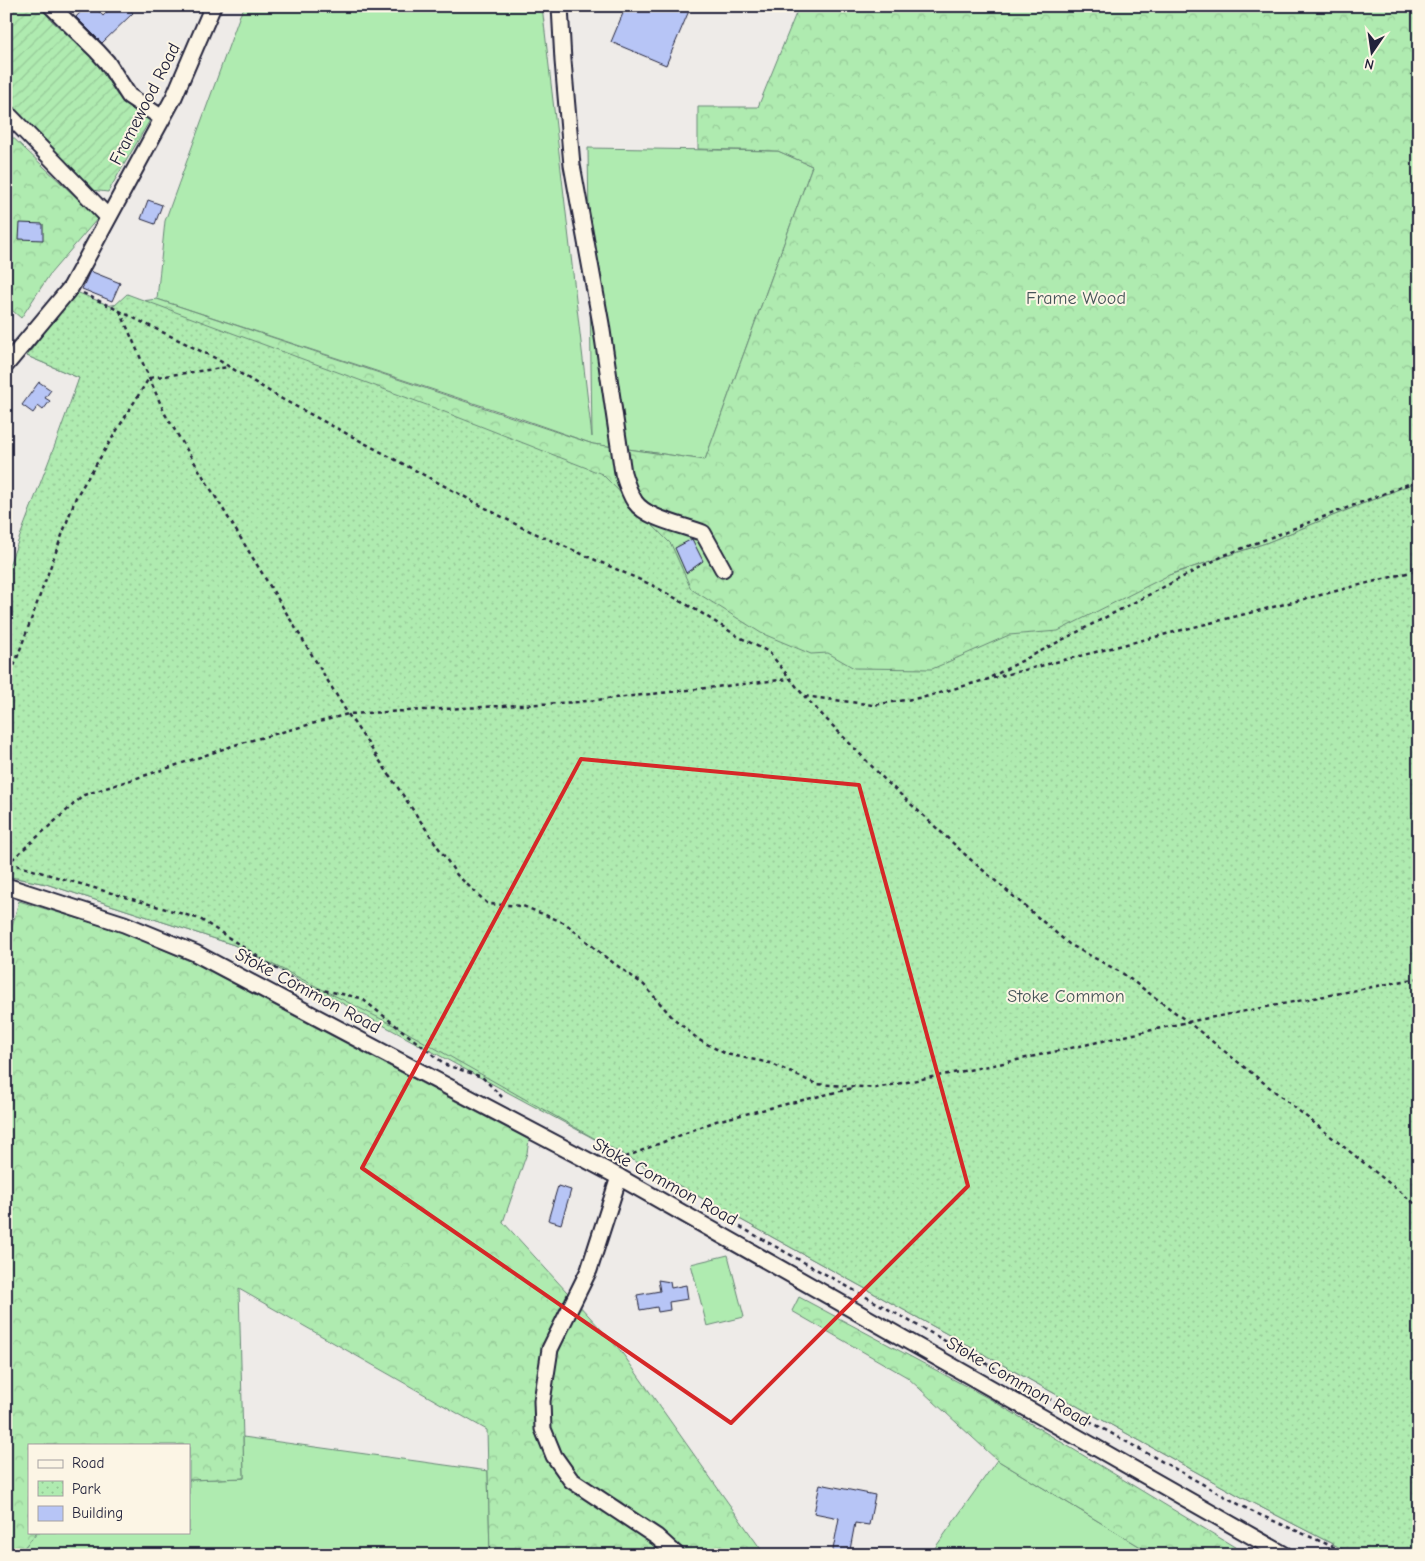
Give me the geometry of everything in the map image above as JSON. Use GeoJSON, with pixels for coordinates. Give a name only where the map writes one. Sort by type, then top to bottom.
{"type":"FeatureCollection","features":[{"type":"Feature","properties":{"kind":"street"},"geometry":{"type":"LineString","coordinates":[[51,6],[102,56],[129,96],[162,118]]}},
{"type":"Feature","properties":{"kind":"street","name":"Framewood Road"},"geometry":{"type":"LineString","coordinates":[[6,365],[70,287],[174,97],[213,6]]}},
{"type":"Feature","properties":{"kind":"street"},"geometry":{"type":"LineString","coordinates":[[560,6],[572,166],[601,324],[623,473],[636,503],[646,513],[703,533],[722,569]]}},
{"type":"Feature","properties":{"kind":"street"},"geometry":{"type":"LineString","coordinates":[[6,112],[108,217]]}},
{"type":"Feature","properties":{"kind":"street","name":"Stoke Common Road"},"geometry":{"type":"LineString","coordinates":[[6,886],[124,924],[195,953],[619,1177],[1285,1555]]}},
{"type":"Feature","properties":{"kind":"street"},"geometry":{"type":"LineString","coordinates":[[619,1177],[589,1270],[550,1349],[542,1401],[543,1429],[554,1456],[571,1480],[657,1537],[677,1555]]}},
{"type":"Feature","properties":{"kind":"path"},"geometry":{"type":"LineString","coordinates":[[120,311],[165,414],[348,714],[457,875],[488,904],[523,906],[565,923],[604,956],[644,985],[672,1017],[699,1040],[726,1054],[770,1063],[816,1084],[876,1088],[1000,1064],[1188,1022],[1419,978]]}},
{"type":"Feature","properties":{"kind":"path"},"geometry":{"type":"LineString","coordinates":[[149,378],[230,367]]}},
{"type":"Feature","properties":{"kind":"path"},"geometry":{"type":"LineString","coordinates":[[6,688],[76,497],[149,378]]}},
{"type":"Feature","properties":{"kind":"path"},"geometry":{"type":"LineString","coordinates":[[985,680],[1225,555],[1419,480]]}},
{"type":"Feature","properties":{"kind":"path"},"geometry":{"type":"LineString","coordinates":[[6,865],[84,794],[238,744],[348,714],[578,702],[789,679]]}},
{"type":"Feature","properties":{"kind":"path"},"geometry":{"type":"LineString","coordinates":[[804,696],[893,787],[970,859],[1069,944],[1122,972],[1188,1022],[1419,1207]]}},
{"type":"Feature","properties":{"kind":"path"},"geometry":{"type":"LineString","coordinates":[[619,1177],[618,1160],[716,1121],[857,1087]]}},
{"type":"Feature","properties":{"kind":"highlighted area"},"geometry":{"type":"Polygon","coordinates":[[[581,759],[859,785],[968,1186],[731,1423],[362,1168],[581,759]]]}},
{"type":"Feature","properties":{"kind":"green space"},"geometry":{"type":"Polygon","coordinates":[[[6,6],[40,6],[52,21],[93,58],[117,95],[129,107],[140,112],[150,120],[108,192],[91,190],[6,103],[6,6]]]}},
{"type":"Feature","properties":{"kind":"green space"},"geometry":{"type":"Polygon","coordinates":[[[245,6],[542,6],[592,437],[588,148],[778,151],[812,166],[705,460],[593,444],[157,299],[165,221],[240,15],[245,6]]]}},
{"type":"Feature","properties":{"kind":"green space","name":"Stoke Common"},"geometry":{"type":"Polygon","coordinates":[[[799,6],[1419,6],[1419,481],[1266,543],[1169,575],[1419,1555],[1354,1555],[1245,1499],[615,1150],[234,945],[46,884],[6,876],[6,638],[79,378],[27,356],[54,315],[82,309],[157,299],[593,444],[705,460],[812,166],[778,151],[698,149],[698,107],[758,107],[799,6]]]}},
{"type":"Feature","properties":{"kind":"green space"},"geometry":{"type":"Polygon","coordinates":[[[6,131],[98,218],[50,274],[21,318],[6,305],[6,131]]]}},
{"type":"Feature","properties":{"kind":"green space","name":"Stoke Common"},"geometry":{"type":"Polygon","coordinates":[[[74,291],[113,307],[127,294],[432,407],[602,474],[671,544],[691,589],[761,633],[811,654],[828,653],[854,668],[932,669],[1009,635],[1058,631],[1169,575],[1266,543],[1419,481],[1419,1555],[1354,1555],[1245,1499],[615,1150],[403,1030],[234,945],[46,884],[6,876],[6,573],[79,378],[27,356],[74,291]]]}},
{"type":"Feature","properties":{"kind":"green space"},"geometry":{"type":"Polygon","coordinates":[[[19,901],[120,931],[192,962],[529,1140],[527,1153],[503,1222],[620,1350],[765,1555],[490,1555],[487,1430],[239,1289],[244,1478],[190,1480],[190,1444],[28,1444],[28,1534],[35,1534],[18,1555],[6,1555],[6,1397],[9,1391],[6,1388],[6,947],[19,901]]]}},
{"type":"Feature","properties":{"kind":"green space"},"geometry":{"type":"Polygon","coordinates":[[[728,1255],[744,1317],[707,1326],[691,1264],[728,1255]]]}},
{"type":"Feature","properties":{"kind":"green space"},"geometry":{"type":"Polygon","coordinates":[[[799,1297],[990,1399],[1248,1555],[1154,1555],[997,1460],[907,1377],[792,1311],[799,1297]]]}},
{"type":"Feature","properties":{"kind":"green space"},"geometry":{"type":"Polygon","coordinates":[[[243,1437],[488,1471],[490,1555],[18,1555],[35,1534],[190,1534],[190,1480],[244,1478],[243,1437]]]}},
{"type":"Feature","properties":{"kind":"green space"},"geometry":{"type":"Polygon","coordinates":[[[997,1460],[1154,1555],[930,1555],[997,1460]]]}},
{"type":"Feature","properties":{"kind":"building"},"geometry":{"type":"Polygon","coordinates":[[[86,6],[94,6],[103,16],[113,6],[127,6],[133,13],[102,43],[76,17],[86,6]]]}},
{"type":"Feature","properties":{"kind":"building"},"geometry":{"type":"Polygon","coordinates":[[[626,6],[691,6],[666,65],[611,42],[626,6]]]}},
{"type":"Feature","properties":{"kind":"building"},"geometry":{"type":"Polygon","coordinates":[[[148,200],[162,205],[155,224],[141,219],[148,200]]]}},
{"type":"Feature","properties":{"kind":"building"},"geometry":{"type":"Polygon","coordinates":[[[20,223],[43,224],[43,240],[19,239],[20,223]]]}},
{"type":"Feature","properties":{"kind":"building"},"geometry":{"type":"Polygon","coordinates":[[[90,271],[120,283],[112,301],[82,289],[90,271]]]}},
{"type":"Feature","properties":{"kind":"building"},"geometry":{"type":"Polygon","coordinates":[[[39,382],[51,390],[45,398],[50,401],[43,410],[38,406],[33,413],[22,405],[39,382]]]}},
{"type":"Feature","properties":{"kind":"building"},"geometry":{"type":"Polygon","coordinates":[[[692,539],[703,561],[686,573],[675,548],[692,539]]]}},
{"type":"Feature","properties":{"kind":"building"},"geometry":{"type":"Polygon","coordinates":[[[558,1186],[571,1190],[561,1224],[548,1220],[558,1186]]]}},
{"type":"Feature","properties":{"kind":"building"},"geometry":{"type":"Polygon","coordinates":[[[658,1280],[670,1282],[671,1288],[686,1285],[688,1299],[669,1302],[670,1310],[658,1312],[657,1307],[640,1310],[637,1295],[660,1291],[658,1280]]]}},
{"type":"Feature","properties":{"kind":"building"},"geometry":{"type":"Polygon","coordinates":[[[820,1484],[875,1495],[869,1525],[855,1523],[849,1555],[832,1555],[839,1518],[814,1513],[820,1484]]]}},
{"type":"Feature","properties":{"kind":"park label","name":"Frame Wood"},"geometry":{"type":"Point","coordinates":[1076,298]}}]}
